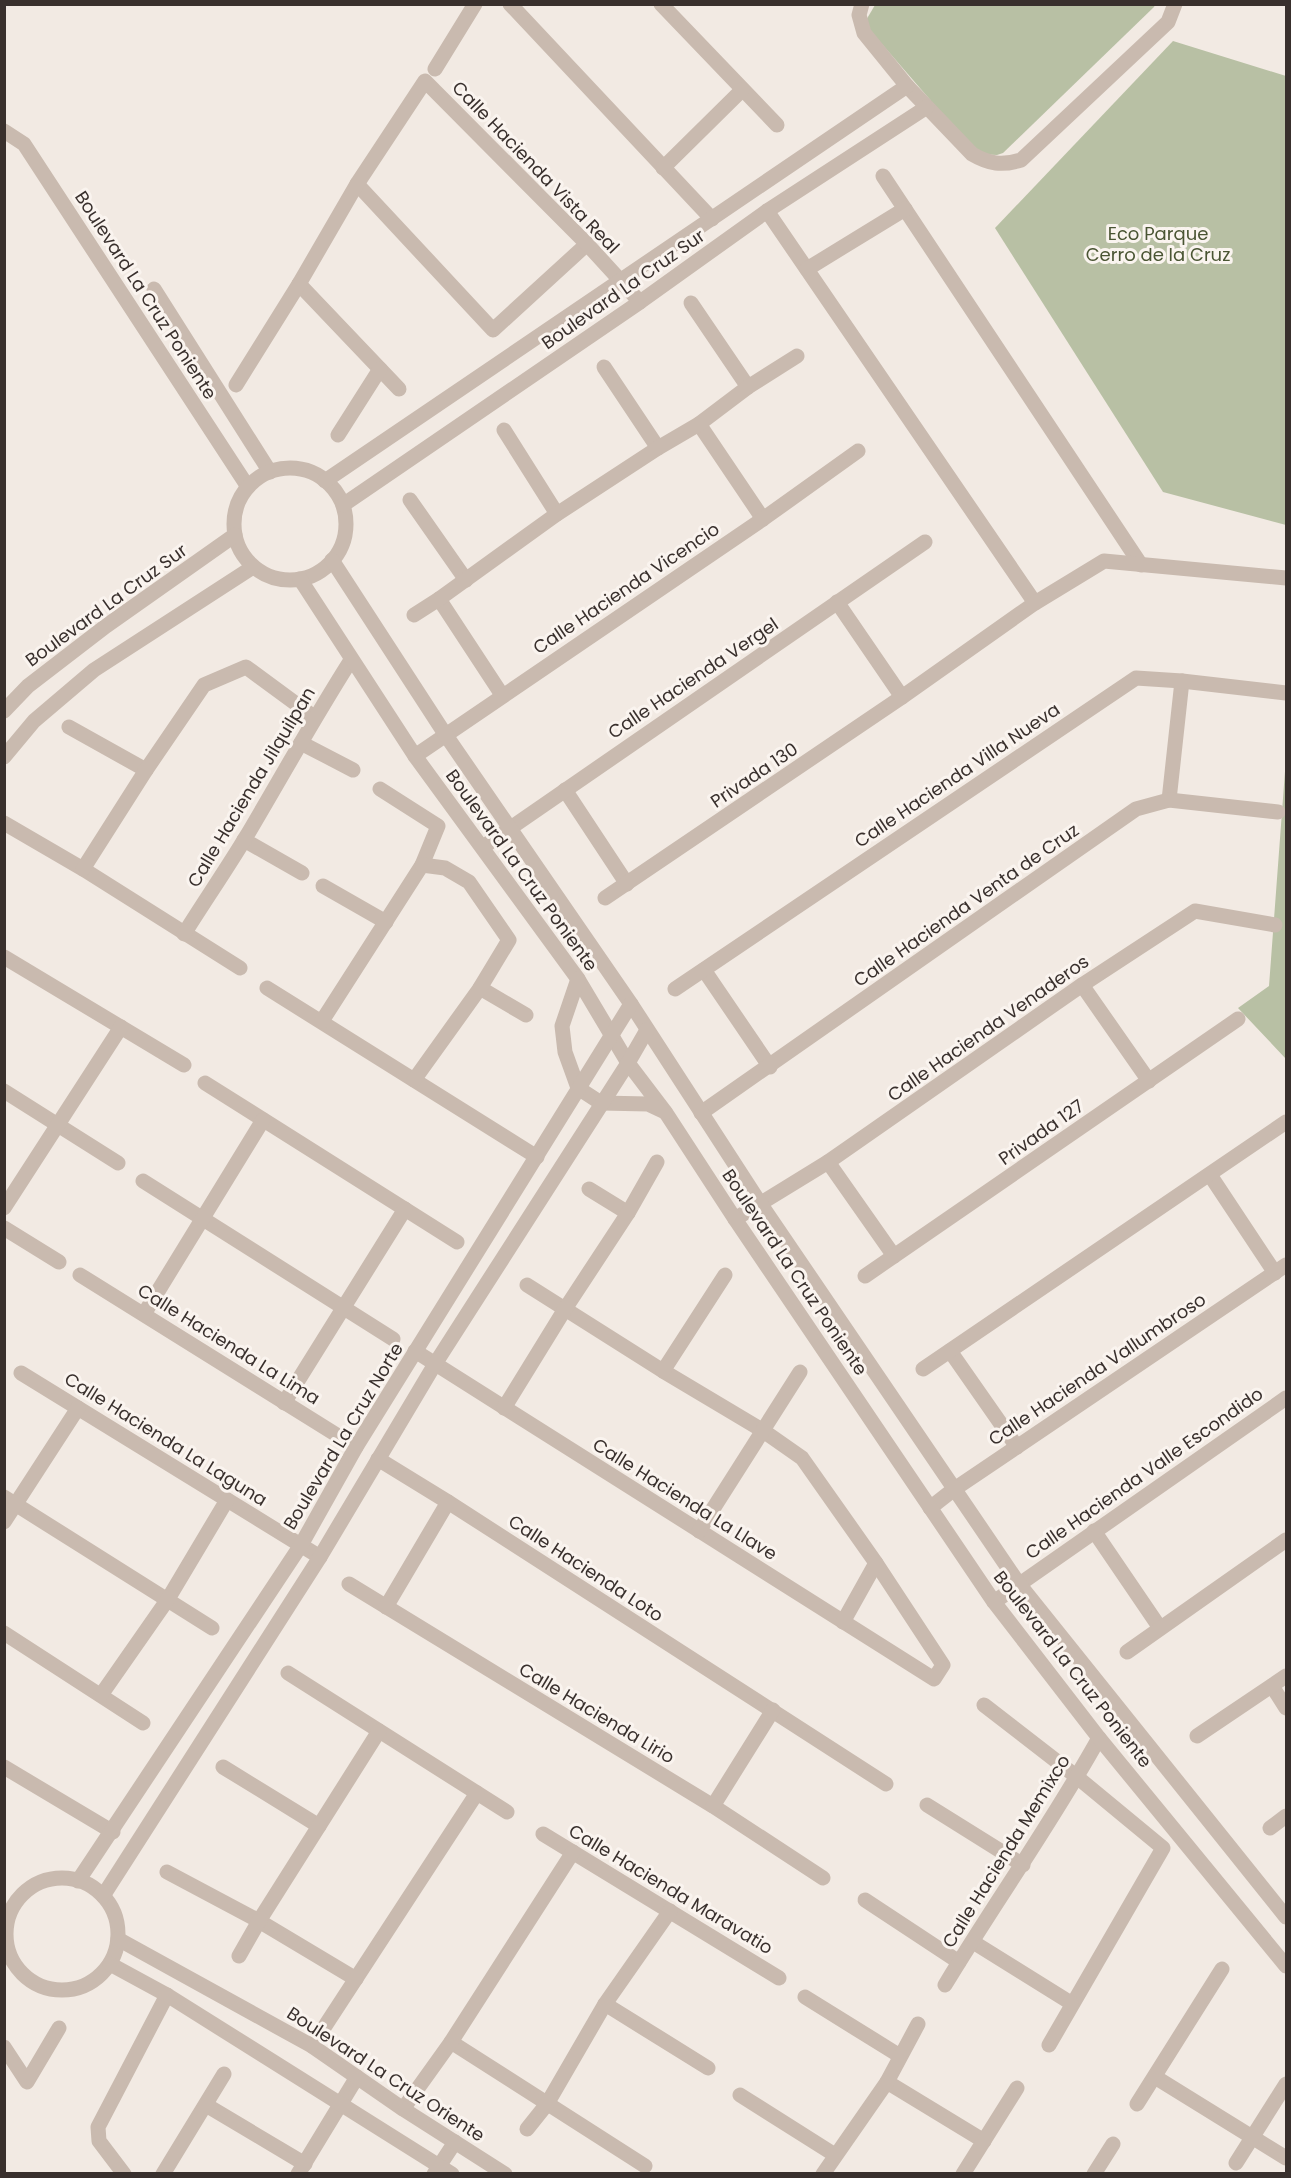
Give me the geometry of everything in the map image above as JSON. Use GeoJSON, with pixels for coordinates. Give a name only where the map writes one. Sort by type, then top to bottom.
{"type":"FeatureCollection","features":[{"type":"Feature","properties":{"kind":"street"},"geometry":{"type":"LineString","coordinates":[[435,69],[475,4]]}},
{"type":"Feature","properties":{"kind":"street"},"geometry":{"type":"LineString","coordinates":[[510,4],[712,219]]}},
{"type":"Feature","properties":{"kind":"street"},"geometry":{"type":"LineString","coordinates":[[661,4],[777,125]]}},
{"type":"Feature","properties":{"kind":"street"},"geometry":{"type":"LineString","coordinates":[[862,4],[859,15],[864,33],[907,86],[972,154],[996,165],[1021,160],[1168,22],[1175,4]]}},
{"type":"Feature","properties":{"kind":"street","name":"Calle Hacienda Vista Real"},"geometry":{"type":"LineString","coordinates":[[357,184],[425,81],[587,244],[640,302]]}},
{"type":"Feature","properties":{"kind":"street","name":"Boulevard La Cruz Sur"},"geometry":{"type":"LineString","coordinates":[[325,481],[907,86]]}},
{"type":"Feature","properties":{"kind":"street"},"geometry":{"type":"LineString","coordinates":[[663,168],[742,90]]}},
{"type":"Feature","properties":{"kind":"street","name":"Boulevard La Cruz Sur"},"geometry":{"type":"LineString","coordinates":[[343,505],[640,302],[766,211],[927,107]]}},
{"type":"Feature","properties":{"kind":"street","name":"Boulevard La Cruz Poniente"},"geometry":{"type":"LineString","coordinates":[[4,131],[24,144],[248,487]]}},
{"type":"Feature","properties":{"kind":"street"},"geometry":{"type":"LineString","coordinates":[[883,176],[1141,565]]}},
{"type":"Feature","properties":{"kind":"street"},"geometry":{"type":"LineString","coordinates":[[236,385],[299,284],[357,184],[493,330],[587,244]]}},
{"type":"Feature","properties":{"kind":"street"},"geometry":{"type":"LineString","coordinates":[[807,269],[905,208]]}},
{"type":"Feature","properties":{"kind":"street"},"geometry":{"type":"LineString","coordinates":[[766,211],[1035,603]]}},
{"type":"Feature","properties":{"kind":"street"},"geometry":{"type":"LineString","coordinates":[[299,284],[399,389]]}},
{"type":"Feature","properties":{"kind":"street","name":"Boulevard La Cruz Poniente"},"geometry":{"type":"LineString","coordinates":[[154,289],[270,472]]}},
{"type":"Feature","properties":{"kind":"street"},"geometry":{"type":"LineString","coordinates":[[691,303],[748,387]]}},
{"type":"Feature","properties":{"kind":"street"},"geometry":{"type":"LineString","coordinates":[[414,615],[557,514],[699,424],[748,387],[797,356]]}},
{"type":"Feature","properties":{"kind":"street"},"geometry":{"type":"LineString","coordinates":[[604,367],[658,448]]}},
{"type":"Feature","properties":{"kind":"street"},"geometry":{"type":"LineString","coordinates":[[338,435],[380,369]]}},
{"type":"Feature","properties":{"kind":"street"},"geometry":{"type":"LineString","coordinates":[[699,424],[763,519]]}},
{"type":"Feature","properties":{"kind":"street"},"geometry":{"type":"LineString","coordinates":[[504,430],[557,514]]}},
{"type":"Feature","properties":{"kind":"street","name":"Calle Hacienda Vicencio"},"geometry":{"type":"LineString","coordinates":[[415,756],[763,519],[858,451]]}},
{"type":"Feature","properties":{"kind":"street"},"geometry":{"type":"LineString","coordinates":[[296,468],[308,471],[325,481],[343,505],[344,540],[332,560],[323,569],[300,579],[275,578],[253,567],[242,552],[235,535],[236,510],[241,498],[248,487],[270,472],[296,468]]}},
{"type":"Feature","properties":{"kind":"street"},"geometry":{"type":"LineString","coordinates":[[410,500],[466,580]]}},
{"type":"Feature","properties":{"kind":"street","name":"Boulevard La Cruz Sur"},"geometry":{"type":"LineString","coordinates":[[4,711],[28,686],[89,639],[235,535]]}},
{"type":"Feature","properties":{"kind":"street","name":"Calle Hacienda Vergel"},"geometry":{"type":"LineString","coordinates":[[483,847],[925,542]]}},
{"type":"Feature","properties":{"kind":"street","name":"Boulevard La Cruz Poniente"},"geometry":{"type":"LineString","coordinates":[[332,560],[445,734],[631,1004],[760,1203],[1019,1584],[1287,1917]]}},
{"type":"Feature","properties":{"kind":"street"},"geometry":{"type":"LineString","coordinates":[[837,602],[902,698],[1035,603],[1104,561],[1287,578]]}},
{"type":"Feature","properties":{"kind":"street"},"geometry":{"type":"LineString","coordinates":[[4,757],[34,721],[94,670],[253,567]]}},
{"type":"Feature","properties":{"kind":"street","name":"Boulevard La Cruz Poniente"},"geometry":{"type":"LineString","coordinates":[[300,579],[415,756],[578,979],[628,1062],[666,1113],[994,1602],[1099,1738],[1287,1966]]}},
{"type":"Feature","properties":{"kind":"street"},"geometry":{"type":"LineString","coordinates":[[439,599],[502,695]]}},
{"type":"Feature","properties":{"kind":"street","name":"Calle Hacienda Jilquilpan"},"geometry":{"type":"LineString","coordinates":[[184,934],[244,840],[302,743],[314,717],[351,660]]}},
{"type":"Feature","properties":{"kind":"street"},"geometry":{"type":"LineString","coordinates":[[83,869],[204,685],[246,667],[314,717]]}},
{"type":"Feature","properties":{"kind":"street","name":"Calle Hacienda Villa Nueva"},"geometry":{"type":"LineString","coordinates":[[675,989],[1136,678],[1287,693]]}},
{"type":"Feature","properties":{"kind":"street"},"geometry":{"type":"LineString","coordinates":[[1169,800],[1182,681]]}},
{"type":"Feature","properties":{"kind":"street","name":"Privada 130"},"geometry":{"type":"LineString","coordinates":[[605,898],[902,698]]}},
{"type":"Feature","properties":{"kind":"street"},"geometry":{"type":"LineString","coordinates":[[69,727],[146,770]]}},
{"type":"Feature","properties":{"kind":"street"},"geometry":{"type":"LineString","coordinates":[[302,743],[353,770]]}},
{"type":"Feature","properties":{"kind":"street"},"geometry":{"type":"LineString","coordinates":[[322,1021],[422,865],[438,826],[380,789]]}},
{"type":"Feature","properties":{"kind":"street"},"geometry":{"type":"LineString","coordinates":[[565,790],[627,884]]}},
{"type":"Feature","properties":{"kind":"street","name":"Calle Hacienda Venta de Cruz"},"geometry":{"type":"LineString","coordinates":[[701,1113],[770,1067],[1136,809],[1169,800],[1278,812]]}},
{"type":"Feature","properties":{"kind":"street"},"geometry":{"type":"LineString","coordinates":[[4,823],[83,869],[240,968]]}},
{"type":"Feature","properties":{"kind":"street"},"geometry":{"type":"LineString","coordinates":[[244,840],[302,873]]}},
{"type":"Feature","properties":{"kind":"street"},"geometry":{"type":"LineString","coordinates":[[414,1080],[480,988],[509,940],[469,882],[445,868],[422,865]]}},
{"type":"Feature","properties":{"kind":"street"},"geometry":{"type":"LineString","coordinates":[[323,886],[386,922]]}},
{"type":"Feature","properties":{"kind":"street","name":"Calle Hacienda Venaderos"},"geometry":{"type":"LineString","coordinates":[[735,1219],[828,1162],[1082,985],[1194,911],[1275,925]]}},
{"type":"Feature","properties":{"kind":"street"},"geometry":{"type":"LineString","coordinates":[[4,957],[184,1065]]}},
{"type":"Feature","properties":{"kind":"street"},"geometry":{"type":"LineString","coordinates":[[704,970],[770,1067]]}},
{"type":"Feature","properties":{"kind":"street"},"geometry":{"type":"LineString","coordinates":[[578,979],[562,1026],[565,1052],[578,1088],[601,1103],[648,1104],[666,1113]]}},
{"type":"Feature","properties":{"kind":"street"},"geometry":{"type":"LineString","coordinates":[[1082,985],[1149,1081]]}},
{"type":"Feature","properties":{"kind":"street"},"geometry":{"type":"LineString","coordinates":[[267,987],[537,1157]]}},
{"type":"Feature","properties":{"kind":"street"},"geometry":{"type":"LineString","coordinates":[[480,988],[526,1015]]}},
{"type":"Feature","properties":{"kind":"street","name":"Boulevard La Cruz Norte"},"geometry":{"type":"LineString","coordinates":[[78,1881],[301,1545],[356,1447],[631,1004]]}},
{"type":"Feature","properties":{"kind":"street","name":"Privada 127"},"geometry":{"type":"LineString","coordinates":[[865,1276],[1238,1019]]}},
{"type":"Feature","properties":{"kind":"street"},"geometry":{"type":"LineString","coordinates":[[4,1208],[121,1027]]}},
{"type":"Feature","properties":{"kind":"street"},"geometry":{"type":"LineString","coordinates":[[103,1896],[320,1557],[435,1364],[647,1030]]}},
{"type":"Feature","properties":{"kind":"street"},"geometry":{"type":"LineString","coordinates":[[205,1083],[457,1242]]}},
{"type":"Feature","properties":{"kind":"street"},"geometry":{"type":"LineString","coordinates":[[4,1091],[118,1163]]}},
{"type":"Feature","properties":{"kind":"street"},"geometry":{"type":"LineString","coordinates":[[144,1314],[263,1120]]}},
{"type":"Feature","properties":{"kind":"street"},"geometry":{"type":"LineString","coordinates":[[923,1369],[1287,1122]]}},
{"type":"Feature","properties":{"kind":"street"},"geometry":{"type":"LineString","coordinates":[[504,1408],[628,1213],[657,1162]]}},
{"type":"Feature","properties":{"kind":"street"},"geometry":{"type":"LineString","coordinates":[[828,1162],[894,1256]]}},
{"type":"Feature","properties":{"kind":"street"},"geometry":{"type":"LineString","coordinates":[[1210,1175],[1281,1269]]}},
{"type":"Feature","properties":{"kind":"street"},"geometry":{"type":"LineString","coordinates":[[143,1181],[393,1339]]}},
{"type":"Feature","properties":{"kind":"street"},"geometry":{"type":"LineString","coordinates":[[589,1188],[628,1213]]}},
{"type":"Feature","properties":{"kind":"street"},"geometry":{"type":"LineString","coordinates":[[284,1403],[405,1209]]}},
{"type":"Feature","properties":{"kind":"street"},"geometry":{"type":"LineString","coordinates":[[4,1228],[58,1262]]}},
{"type":"Feature","properties":{"kind":"street","name":"Calle Hacienda Vallumbroso"},"geometry":{"type":"LineString","coordinates":[[930,1508],[953,1490],[1281,1269]]}},
{"type":"Feature","properties":{"kind":"street","name":"Calle Hacienda La Lima"},"geometry":{"type":"LineString","coordinates":[[80,1275],[356,1447]]}},
{"type":"Feature","properties":{"kind":"street"},"geometry":{"type":"LineString","coordinates":[[663,1371],[725,1275]]}},
{"type":"Feature","properties":{"kind":"street"},"geometry":{"type":"LineString","coordinates":[[527,1285],[762,1430],[802,1458],[876,1563],[843,1622]]}},
{"type":"Feature","properties":{"kind":"street"},"geometry":{"type":"LineString","coordinates":[[950,1351],[1017,1447]]}},
{"type":"Feature","properties":{"kind":"street","name":"Calle Hacienda La Llave"},"geometry":{"type":"LineString","coordinates":[[415,1352],[934,1680],[943,1665],[876,1563]]}},
{"type":"Feature","properties":{"kind":"street"},"geometry":{"type":"LineString","coordinates":[[699,1531],[800,1372]]}},
{"type":"Feature","properties":{"kind":"street","name":"Calle Hacienda La Laguna"},"geometry":{"type":"LineString","coordinates":[[21,1373],[320,1557]]}},
{"type":"Feature","properties":{"kind":"street","name":"Calle Hacienda Valle Escondido"},"geometry":{"type":"LineString","coordinates":[[994,1602],[1287,1398]]}},
{"type":"Feature","properties":{"kind":"street"},"geometry":{"type":"LineString","coordinates":[[4,1522],[10,1501],[78,1408]]}},
{"type":"Feature","properties":{"kind":"street","name":"Calle Hacienda Loto"},"geometry":{"type":"LineString","coordinates":[[378,1459],[886,1784]]}},
{"type":"Feature","properties":{"kind":"street"},"geometry":{"type":"LineString","coordinates":[[101,1695],[168,1599],[227,1500]]}},
{"type":"Feature","properties":{"kind":"street"},"geometry":{"type":"LineString","coordinates":[[10,1501],[212,1628]]}},
{"type":"Feature","properties":{"kind":"street"},"geometry":{"type":"LineString","coordinates":[[386,1607],[448,1502]]}},
{"type":"Feature","properties":{"kind":"street"},"geometry":{"type":"LineString","coordinates":[[1094,1531],[1160,1628]]}},
{"type":"Feature","properties":{"kind":"street"},"geometry":{"type":"LineString","coordinates":[[1127,1652],[1287,1540]]}},
{"type":"Feature","properties":{"kind":"street","name":"Calle Hacienda Lirio"},"geometry":{"type":"LineString","coordinates":[[349,1584],[713,1806],[823,1878]]}},
{"type":"Feature","properties":{"kind":"street"},"geometry":{"type":"LineString","coordinates":[[4,1633],[143,1723]]}},
{"type":"Feature","properties":{"kind":"street"},"geometry":{"type":"LineString","coordinates":[[288,1673],[507,1812]]}},
{"type":"Feature","properties":{"kind":"street"},"geometry":{"type":"LineString","coordinates":[[1197,1736],[1287,1676]]}},
{"type":"Feature","properties":{"kind":"street"},"geometry":{"type":"LineString","coordinates":[[1272,1686],[1287,1708]]}},
{"type":"Feature","properties":{"kind":"street"},"geometry":{"type":"LineString","coordinates":[[984,1706],[1077,1777],[1163,1848],[1071,2003],[1049,2045]]}},
{"type":"Feature","properties":{"kind":"street"},"geometry":{"type":"LineString","coordinates":[[713,1806],[772,1710]]}},
{"type":"Feature","properties":{"kind":"street"},"geometry":{"type":"LineString","coordinates":[[239,1956],[379,1731]]}},
{"type":"Feature","properties":{"kind":"street","name":"Calle Hacienda Memixco"},"geometry":{"type":"LineString","coordinates":[[945,1985],[1023,1864],[1099,1738]]}},
{"type":"Feature","properties":{"kind":"street"},"geometry":{"type":"LineString","coordinates":[[4,1767],[112,1832]]}},
{"type":"Feature","properties":{"kind":"street"},"geometry":{"type":"LineString","coordinates":[[223,1767],[319,1826]]}},
{"type":"Feature","properties":{"kind":"street"},"geometry":{"type":"LineString","coordinates":[[312,2046],[477,1793]]}},
{"type":"Feature","properties":{"kind":"street"},"geometry":{"type":"LineString","coordinates":[[927,1805],[1023,1864]]}},
{"type":"Feature","properties":{"kind":"street"},"geometry":{"type":"LineString","coordinates":[[1270,1827],[1287,1816]]}},
{"type":"Feature","properties":{"kind":"street","name":"Calle Hacienda Maravatio"},"geometry":{"type":"LineString","coordinates":[[543,1834],[779,1978]]}},
{"type":"Feature","properties":{"kind":"street"},"geometry":{"type":"LineString","coordinates":[[404,2109],[451,2042],[573,1852]]}},
{"type":"Feature","properties":{"kind":"street"},"geometry":{"type":"LineString","coordinates":[[167,1872],[259,1921],[356,1979]]}},
{"type":"Feature","properties":{"kind":"street"},"geometry":{"type":"LineString","coordinates":[[53,1879],[78,1881],[92,1887],[103,1896],[115,1916],[118,1939],[110,1964],[101,1974],[91,1983],[65,1990],[51,1990],[27,1979],[8,1955],[6,1938],[7,1918],[13,1907],[30,1888],[53,1879]]}},
{"type":"Feature","properties":{"kind":"street"},"geometry":{"type":"LineString","coordinates":[[865,1900],[959,1962]]}},
{"type":"Feature","properties":{"kind":"street"},"geometry":{"type":"LineString","coordinates":[[527,2129],[547,2104],[605,2004],[670,1911]]}},
{"type":"Feature","properties":{"kind":"street","name":"Boulevard La Cruz Oriente"},"geometry":{"type":"LineString","coordinates":[[118,1939],[312,2046],[505,2174]]}},
{"type":"Feature","properties":{"kind":"street"},"geometry":{"type":"LineString","coordinates":[[973,1942],[1071,2003]]}},
{"type":"Feature","properties":{"kind":"street"},"geometry":{"type":"LineString","coordinates":[[110,1964],[166,1995],[441,2171],[455,2142]]}},
{"type":"Feature","properties":{"kind":"street"},"geometry":{"type":"LineString","coordinates":[[1137,2104],[1222,1969]]}},
{"type":"Feature","properties":{"kind":"street"},"geometry":{"type":"LineString","coordinates":[[124,2174],[99,2141],[98,2127],[166,1995]]}},
{"type":"Feature","properties":{"kind":"street"},"geometry":{"type":"LineString","coordinates":[[806,1997],[900,2056]]}},
{"type":"Feature","properties":{"kind":"street"},"geometry":{"type":"LineString","coordinates":[[605,2004],[708,2068]]}},
{"type":"Feature","properties":{"kind":"street"},"geometry":{"type":"LineString","coordinates":[[823,2174],[886,2082],[918,2024]]}},
{"type":"Feature","properties":{"kind":"street"},"geometry":{"type":"LineString","coordinates":[[4,2047],[27,2082],[59,2028]]}},
{"type":"Feature","properties":{"kind":"street"},"geometry":{"type":"LineString","coordinates":[[451,2042],[645,2166]]}},
{"type":"Feature","properties":{"kind":"street"},"geometry":{"type":"LineString","coordinates":[[163,2174],[224,2074]]}},
{"type":"Feature","properties":{"kind":"street"},"geometry":{"type":"LineString","coordinates":[[206,2105],[302,2169],[357,2077]]}},
{"type":"Feature","properties":{"kind":"street"},"geometry":{"type":"LineString","coordinates":[[1155,2077],[1287,2158]]}},
{"type":"Feature","properties":{"kind":"street"},"geometry":{"type":"LineString","coordinates":[[886,2082],[984,2141]]}},
{"type":"Feature","properties":{"kind":"street"},"geometry":{"type":"LineString","coordinates":[[1236,2163],[1287,2084]]}},
{"type":"Feature","properties":{"kind":"street"},"geometry":{"type":"LineString","coordinates":[[963,2174],[1017,2088]]}},
{"type":"Feature","properties":{"kind":"street"},"geometry":{"type":"LineString","coordinates":[[740,2095],[835,2155]]}},
{"type":"Feature","properties":{"kind":"street"},"geometry":{"type":"LineString","coordinates":[[1094,2174],[1113,2144]]}},
{"type":"Feature","properties":{"kind":"green space"},"geometry":{"type":"Polygon","coordinates":[[[875,5],[1155,5],[1003,153],[997,155],[977,154],[868,28],[865,22],[875,5]]]}},
{"type":"Feature","properties":{"kind":"green space","name":"Eco Parque Cerro de la Cruz"},"geometry":{"type":"Polygon","coordinates":[[[1173,41],[1286,76],[1286,525],[1163,492],[995,228],[1173,41]]]}},
{"type":"Feature","properties":{"kind":"green space"},"geometry":{"type":"Polygon","coordinates":[[[1286,758],[1286,1059],[1238,1008],[1269,986],[1286,758]]]}}]}
